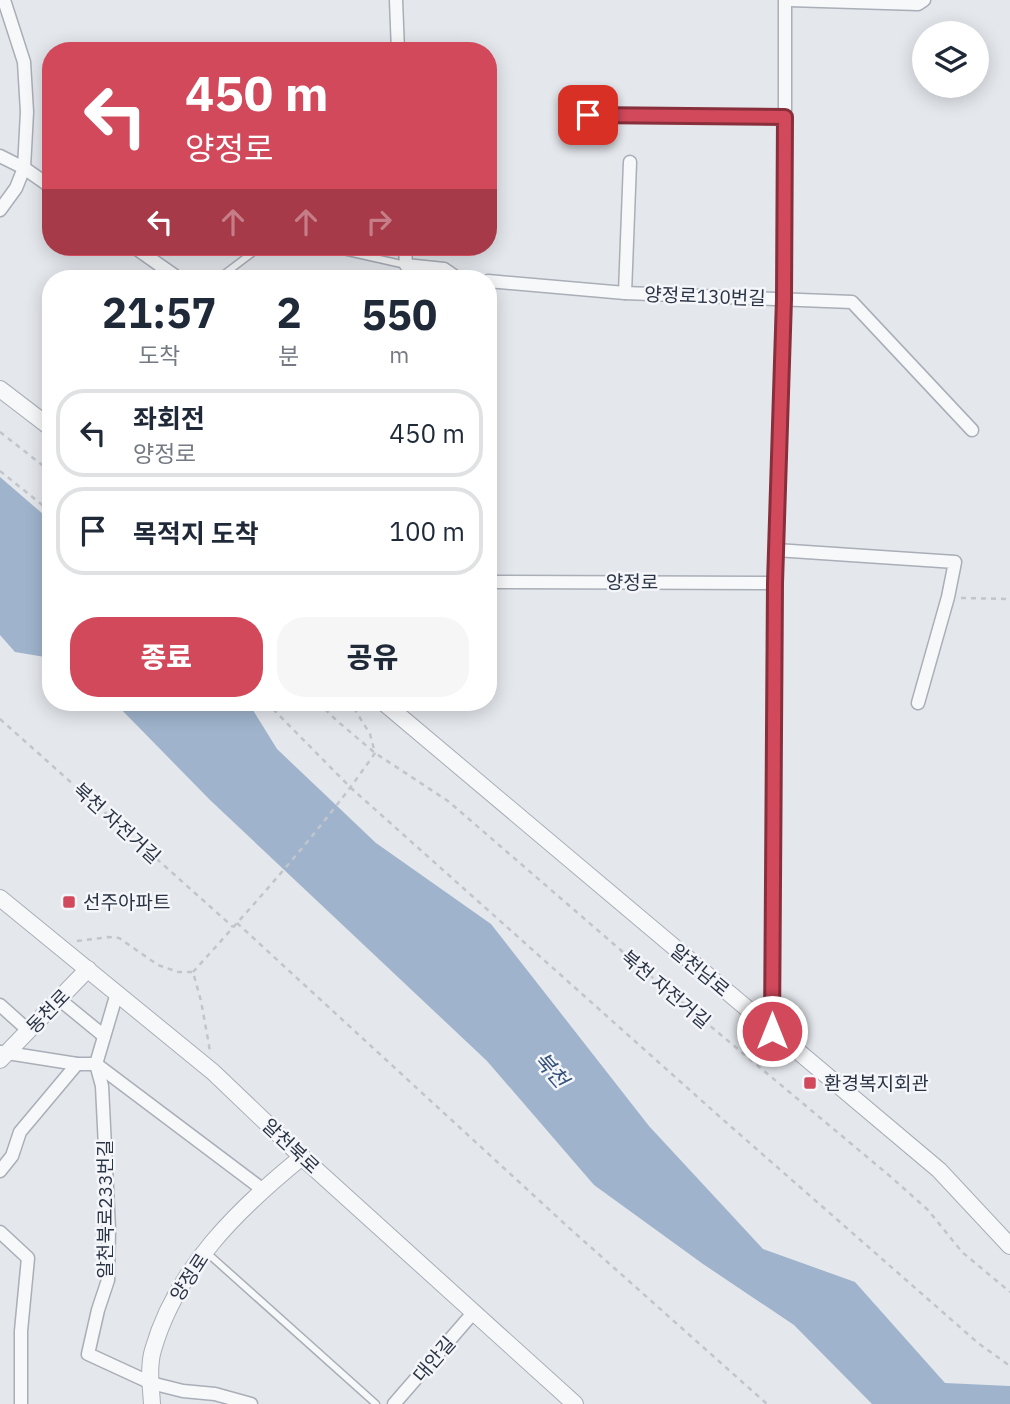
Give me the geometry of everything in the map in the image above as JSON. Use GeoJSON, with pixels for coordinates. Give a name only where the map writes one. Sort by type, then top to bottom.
{"type":"FeatureCollection","features":[{"type":"Feature","properties":{"kind":"street"},"geometry":{"type":"LineString","coordinates":[[0,209],[16,188],[23,167],[27,112],[24,62],[4,0]]}},
{"type":"Feature","properties":{"kind":"street"},"geometry":{"type":"LineString","coordinates":[[396,0],[398,42]]}},
{"type":"Feature","properties":{"kind":"street"},"geometry":{"type":"LineString","coordinates":[[772,1031],[775,583],[784,299],[787,0],[918,4],[924,0]]}},
{"type":"Feature","properties":{"kind":"street"},"geometry":{"type":"LineString","coordinates":[[588,115],[785,117]]}},
{"type":"Feature","properties":{"kind":"street"},"geometry":{"type":"LineString","coordinates":[[0,156],[23,167],[42,181]]}},
{"type":"Feature","properties":{"kind":"street","name":"양정로130번길"},"geometry":{"type":"LineString","coordinates":[[625,293],[630,162]]}},
{"type":"Feature","properties":{"kind":"street"},"geometry":{"type":"LineString","coordinates":[[147,256],[167,270]]}},
{"type":"Feature","properties":{"kind":"street"},"geometry":{"type":"LineString","coordinates":[[406,256],[406,265],[445,270]]}},
{"type":"Feature","properties":{"kind":"street","name":"양정로130번길"},"geometry":{"type":"LineString","coordinates":[[497,282],[625,293],[784,299]]}},
{"type":"Feature","properties":{"kind":"street"},"geometry":{"type":"LineString","coordinates":[[784,299],[852,302],[972,430]]}},
{"type":"Feature","properties":{"kind":"street"},"geometry":{"type":"LineString","coordinates":[[0,389],[42,421]]}},
{"type":"Feature","properties":{"kind":"street"},"geometry":{"type":"LineString","coordinates":[[776,550],[955,562],[948,597],[918,703]]}},
{"type":"Feature","properties":{"kind":"street","name":"양정로"},"geometry":{"type":"LineString","coordinates":[[497,582],[775,583]]}},
{"type":"Feature","properties":{"kind":"street","name":"알천남로"},"geometry":{"type":"LineString","coordinates":[[394,711],[939,1170],[1010,1246]]}},
{"type":"Feature","properties":{"kind":"street","name":"알천북로"},"geometry":{"type":"LineString","coordinates":[[0,898],[214,1072],[302,1157],[575,1404]]}},
{"type":"Feature","properties":{"kind":"street","name":"동천로"},"geometry":{"type":"LineString","coordinates":[[2,1055],[60,1000],[88,969]]}},
{"type":"Feature","properties":{"kind":"street","name":"알천북로233번길"},"geometry":{"type":"LineString","coordinates":[[117,993],[96,1064],[102,1086],[109,1229],[108,1280],[88,1354],[151,1383]]}},
{"type":"Feature","properties":{"kind":"street"},"geometry":{"type":"LineString","coordinates":[[60,1000],[104,1036]]}},
{"type":"Feature","properties":{"kind":"street"},"geometry":{"type":"LineString","coordinates":[[0,1004],[29,1031]]}},
{"type":"Feature","properties":{"kind":"street","name":"동천로"},"geometry":{"type":"LineString","coordinates":[[2,1055],[96,1064]]}},
{"type":"Feature","properties":{"kind":"street"},"geometry":{"type":"LineString","coordinates":[[0,1171],[12,1156],[20,1132],[77,1064]]}},
{"type":"Feature","properties":{"kind":"street"},"geometry":{"type":"LineString","coordinates":[[96,1064],[262,1189]]}},
{"type":"Feature","properties":{"kind":"street","name":"양정로"},"geometry":{"type":"LineString","coordinates":[[152,1404],[152,1352],[173,1297],[205,1251],[262,1189],[302,1157]]}},
{"type":"Feature","properties":{"kind":"street"},"geometry":{"type":"LineString","coordinates":[[0,1232],[28,1258],[21,1331],[21,1404]]}},
{"type":"Feature","properties":{"kind":"street","name":"대안길"},"geometry":{"type":"LineString","coordinates":[[394,1404],[473,1314]]}},
{"type":"Feature","properties":{"kind":"street"},"geometry":{"type":"LineString","coordinates":[[151,1383],[183,1391],[215,1394],[251,1404]]}},
{"type":"Feature","properties":{"kind":"lane"},"geometry":{"type":"LineString","coordinates":[[230,270],[248,256]]}},
{"type":"Feature","properties":{"kind":"lane"},"geometry":{"type":"LineString","coordinates":[[366,256],[406,265]]}},
{"type":"Feature","properties":{"kind":"lane"},"geometry":{"type":"LineString","coordinates":[[205,1251],[376,1404]]}},
{"type":"Feature","properties":{"kind":"path"},"geometry":{"type":"LineString","coordinates":[[0,432],[42,465]]}},
{"type":"Feature","properties":{"kind":"path"},"geometry":{"type":"LineString","coordinates":[[0,471],[42,506]]}},
{"type":"Feature","properties":{"kind":"path"},"geometry":{"type":"LineString","coordinates":[[948,597],[1010,598]]}},
{"type":"Feature","properties":{"kind":"path"},"geometry":{"type":"LineString","coordinates":[[275,711],[351,788],[730,1126],[978,1343],[1010,1366]]}},
{"type":"Feature","properties":{"kind":"path","name":"북천 자전거길"},"geometry":{"type":"LineString","coordinates":[[326,711],[375,753],[449,801],[660,984],[891,1177],[928,1210],[962,1252],[1010,1292]]}},
{"type":"Feature","properties":{"kind":"path"},"geometry":{"type":"LineString","coordinates":[[58,944],[119,938],[158,965],[178,972],[192,972],[351,788],[375,753],[370,734],[356,711]]}},
{"type":"Feature","properties":{"kind":"path","name":"북천 자전거길"},"geometry":{"type":"LineString","coordinates":[[0,719],[233,927]]}},
{"type":"Feature","properties":{"kind":"path"},"geometry":{"type":"LineString","coordinates":[[237,923],[567,1226],[767,1404]]}},
{"type":"Feature","properties":{"kind":"path"},"geometry":{"type":"LineString","coordinates":[[192,972],[201,1001],[214,1072]]}},
{"type":"Feature","properties":{"kind":"water"},"geometry":{"type":"Polygon","coordinates":[[[0,477],[42,513],[42,656],[15,652],[0,635],[0,477]]]}},
{"type":"Feature","properties":{"kind":"water","name":"북천"},"geometry":{"type":"Polygon","coordinates":[[[123,711],[254,711],[277,749],[376,843],[491,924],[649,1126],[763,1249],[855,1282],[945,1383],[1010,1386],[1010,1404],[872,1404],[794,1325],[703,1264],[594,1185],[487,1061],[210,800],[123,711]]]}},
{"type":"Feature","properties":{"kind":"place","name":"선주아파트"},"geometry":{"type":"Point","coordinates":[69,902]}},
{"type":"Feature","properties":{"kind":"place","name":"환경복지회관"},"geometry":{"type":"Point","coordinates":[810,1083]}},
{"type":"Feature","properties":{"kind":"route"},"geometry":{"type":"LineString","coordinates":[[588,115],[785,117],[784,299],[775,583],[772,1031]]}}]}
